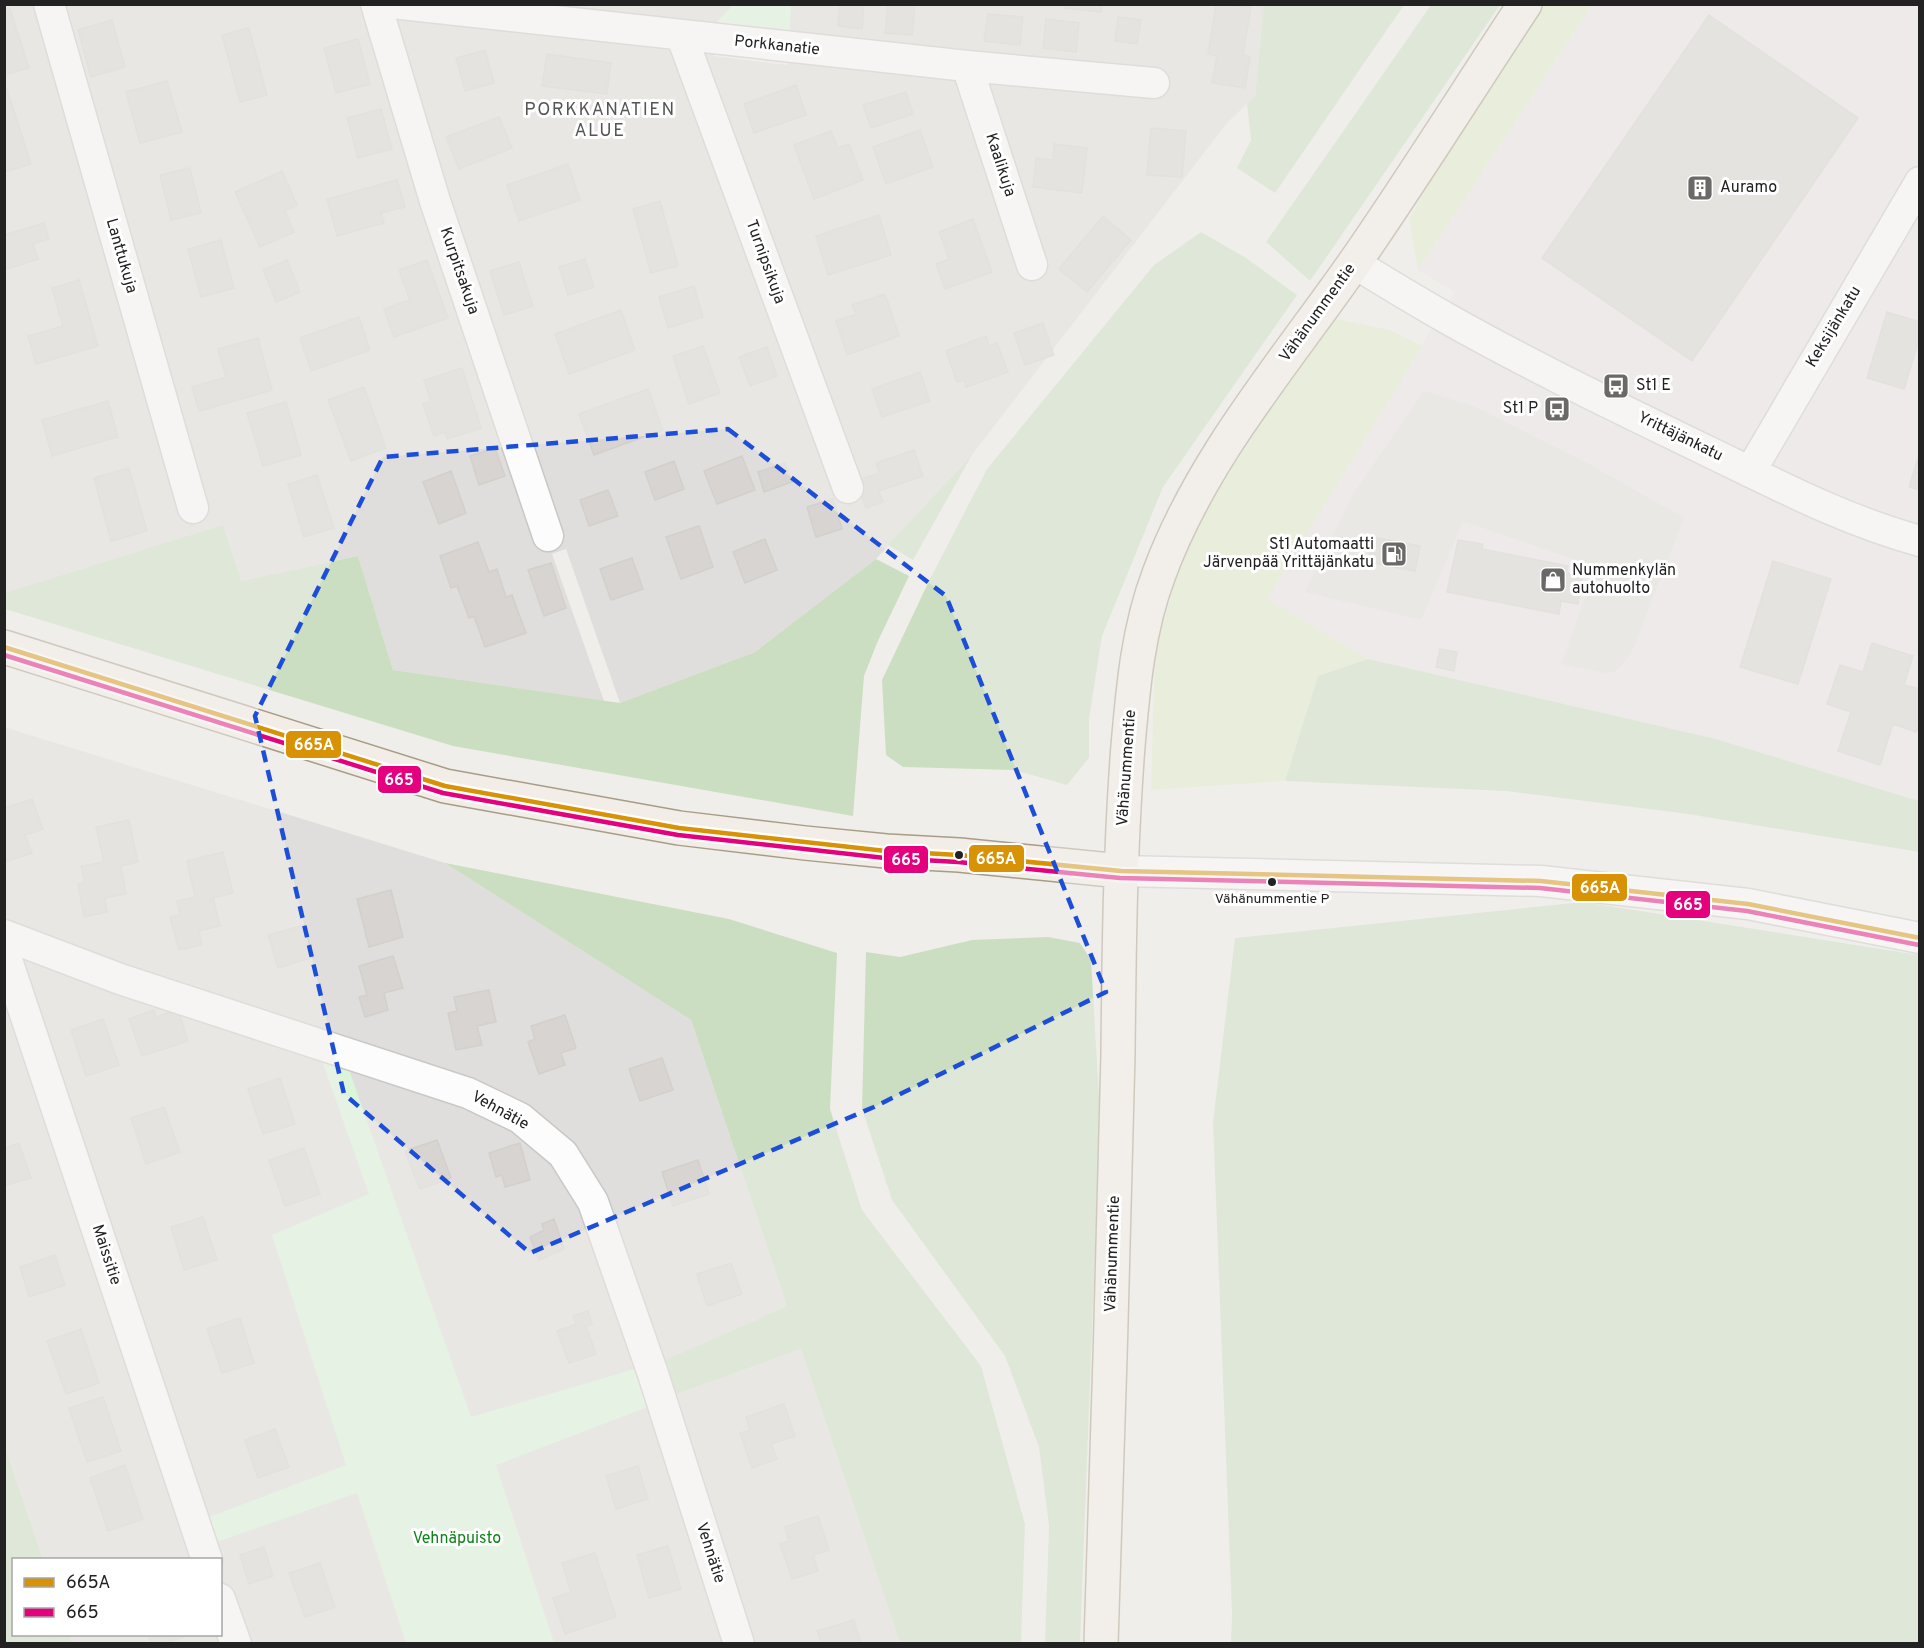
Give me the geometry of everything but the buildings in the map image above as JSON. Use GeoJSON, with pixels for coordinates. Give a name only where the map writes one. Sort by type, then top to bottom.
{"type":"FeatureCollection","features":[{"type":"Feature","properties":{"kind":"main road","name":"Vähänummentie"},"geometry":{"type":"LineString","coordinates":[[1101,1644],[1116,1145],[1122,816],[1140,643],[1159,572],[1193,500],[1237,429],[1354,263],[1525,4]]}},
{"type":"Feature","properties":{"kind":"main road"},"geometry":{"type":"LineString","coordinates":[[4,647],[445,786],[679,828],[875,850],[959,855],[1121,871]]}},
{"type":"Feature","properties":{"kind":"street","name":"Lanttukuja"},"geometry":{"type":"LineString","coordinates":[[49,4],[193,508]]}},
{"type":"Feature","properties":{"kind":"street","name":"Kurpitsakuja"},"geometry":{"type":"LineString","coordinates":[[376,4],[435,201],[548,536]]}},
{"type":"Feature","properties":{"kind":"street","name":"Porkkanatie"},"geometry":{"type":"LineString","coordinates":[[401,4],[682,37],[1154,83]]}},
{"type":"Feature","properties":{"kind":"street","name":"Turnipsikuja"},"geometry":{"type":"LineString","coordinates":[[682,37],[848,488]]}},
{"type":"Feature","properties":{"kind":"street","name":"Kaalikuja"},"geometry":{"type":"LineString","coordinates":[[966,66],[1032,265]]}},
{"type":"Feature","properties":{"kind":"street","name":"Keksijänkatu"},"geometry":{"type":"LineString","coordinates":[[1750,472],[1920,183]]}},
{"type":"Feature","properties":{"kind":"street","name":"Yrittäjänkatu"},"geometry":{"type":"LineString","coordinates":[[1354,263],[1447,319],[1494,344],[1750,472],[1812,502],[1888,532],[1920,541]]}},
{"type":"Feature","properties":{"kind":"street"},"geometry":{"type":"LineString","coordinates":[[1121,871],[1540,880],[1748,904],[1920,938]]}},
{"type":"Feature","properties":{"kind":"street","name":"Vehnätie"},"geometry":{"type":"LineString","coordinates":[[4,935],[120,979],[468,1093],[520,1118],[563,1154],[593,1202],[653,1374],[739,1644]]}},
{"type":"Feature","properties":{"kind":"street","name":"Maissitie"},"geometry":{"type":"LineString","coordinates":[[4,951],[206,1558]]}},
{"type":"Feature","properties":{"kind":"street"},"geometry":{"type":"LineString","coordinates":[[222,1605],[236,1644]]}},
{"type":"Feature","properties":{"kind":"highlighted area"},"geometry":{"type":"Polygon","coordinates":[[[728,429],[946,596],[1106,992],[874,1107],[530,1253],[344,1094],[255,716],[383,457],[728,429]]]}},
{"type":"Feature","properties":{"kind":"shaded area"},"geometry":{"type":"Polygon","coordinates":[[[5,5],[733,5],[718,21],[714,56],[787,65],[791,5],[1264,5],[1255,96],[1227,123],[972,455],[876,559],[755,652],[620,703],[566,549],[552,554],[604,701],[393,670],[358,556],[241,581],[5,593],[5,5]]]}},
{"type":"Feature","properties":{"kind":"shaded area"},"geometry":{"type":"Polygon","coordinates":[[[1592,5],[1919,5],[1919,801],[1716,739],[1368,659],[1267,599],[1454,292],[1418,270],[1592,5]]]}},
{"type":"Feature","properties":{"kind":"shaded area"},"geometry":{"type":"Polygon","coordinates":[[[1424,391],[1476,407],[1589,464],[1684,518],[1631,654],[1616,671],[1605,673],[1561,664],[1596,567],[1463,521],[1421,620],[1305,592],[1353,494],[1424,391]]]}},
{"type":"Feature","properties":{"kind":"shaded area"},"geometry":{"type":"Polygon","coordinates":[[[4,727],[445,863],[691,1020],[787,1306],[655,1365],[665,1399],[801,1349],[900,1643],[72,1643],[69,1636],[222,1636],[222,1558],[43,1558],[5,1447],[4,727]]]}},
{"type":"Feature","properties":{"kind":"green space"},"geometry":{"type":"Polygon","coordinates":[[[733,5],[791,5],[789,30],[718,21],[733,5]]]}},
{"type":"Feature","properties":{"kind":"green space"},"geometry":{"type":"Polygon","coordinates":[[[1264,5],[1404,5],[1275,193],[1237,168],[1251,140],[1247,104],[1255,96],[1264,5]]]}},
{"type":"Feature","properties":{"kind":"green space"},"geometry":{"type":"Polygon","coordinates":[[[1431,5],[1500,5],[1310,281],[1266,242],[1431,5]]]}},
{"type":"Feature","properties":{"kind":"green space"},"geometry":{"type":"Polygon","coordinates":[[[1532,5],[1592,5],[1418,270],[1409,219],[1532,5]]]}},
{"type":"Feature","properties":{"kind":"green space"},"geometry":{"type":"Polygon","coordinates":[[[1201,232],[1246,258],[1297,295],[1163,487],[1102,636],[1089,719],[1089,758],[1067,785],[1014,770],[903,767],[886,755],[882,680],[930,579],[987,469],[1154,265],[1201,232]]]}},
{"type":"Feature","properties":{"kind":"green space"},"geometry":{"type":"Polygon","coordinates":[[[1332,318],[1389,330],[1422,346],[1267,599],[1368,659],[1318,676],[1285,781],[1151,790],[1155,652],[1189,532],[1332,318]]]}},
{"type":"Feature","properties":{"kind":"green space"},"geometry":{"type":"Polygon","coordinates":[[[972,455],[913,560],[888,545],[972,455]]]}},
{"type":"Feature","properties":{"kind":"green space"},"geometry":{"type":"Polygon","coordinates":[[[223,525],[241,581],[358,556],[393,670],[620,703],[755,652],[876,559],[909,576],[864,676],[853,816],[453,746],[5,609],[5,593],[223,525]]]}},
{"type":"Feature","properties":{"kind":"green space"},"geometry":{"type":"Polygon","coordinates":[[[1368,659],[1716,739],[1919,801],[1919,852],[1688,814],[1506,791],[1285,781],[1318,676],[1368,659]]]}},
{"type":"Feature","properties":{"kind":"green space"},"geometry":{"type":"Polygon","coordinates":[[[445,863],[729,919],[837,953],[830,1109],[862,1210],[981,1366],[1025,1524],[1021,1643],[900,1643],[801,1349],[664,1399],[654,1365],[787,1306],[691,1020],[445,863]]]}},
{"type":"Feature","properties":{"kind":"green space"},"geometry":{"type":"Polygon","coordinates":[[[1583,902],[1919,955],[1919,1643],[1231,1643],[1232,1614],[1213,1122],[1235,938],[1583,902]]]}},
{"type":"Feature","properties":{"kind":"green space"},"geometry":{"type":"Polygon","coordinates":[[[1048,937],[1080,943],[1091,960],[1099,1096],[1080,1644],[1045,1643],[1049,1526],[1039,1447],[1005,1356],[892,1200],[862,1109],[866,952],[900,957],[972,940],[1048,937]]]}},
{"type":"Feature","properties":{"kind":"green space","name":"Vehnäpuisto"},"geometry":{"type":"Polygon","coordinates":[[[319,1052],[347,1064],[471,1417],[645,1366],[658,1403],[496,1465],[554,1643],[406,1643],[357,1493],[214,1543],[204,1519],[346,1465],[272,1235],[369,1194],[319,1052]]]}},
{"type":"Feature","properties":{"kind":"green space"},"geometry":{"type":"Polygon","coordinates":[[[5,1447],[43,1558],[12,1558],[12,1636],[69,1636],[72,1643],[5,1643],[5,1447]]]}},
{"type":"Feature","properties":{"kind":"transit line","name":"665A"},"geometry":{"type":"LineString","coordinates":[[4,647],[445,786],[679,828],[886,851],[959,855],[1121,871],[1541,881],[1748,904],[1920,938]]}},
{"type":"Feature","properties":{"kind":"transit line","name":"665"},"geometry":{"type":"LineString","coordinates":[[4,655],[443,793],[678,835],[885,858],[958,862],[1120,878],[1540,888],[1747,911],[1919,945]]}},
{"type":"Feature","properties":{"kind":"place","name":"Auramo"},"geometry":{"type":"Point","coordinates":[1700,188]}},
{"type":"Feature","properties":{"kind":"place","name":"St1 E"},"geometry":{"type":"Point","coordinates":[1616,386]}},
{"type":"Feature","properties":{"kind":"place","name":"St1 P"},"geometry":{"type":"Point","coordinates":[1557,409]}},
{"type":"Feature","properties":{"kind":"place","name":"St1 Automaatti Järvenpää Yrittäjänkatu"},"geometry":{"type":"Point","coordinates":[1394,554]}},
{"type":"Feature","properties":{"kind":"place","name":"Nummenkylän autohuolto"},"geometry":{"type":"Point","coordinates":[1553,580]}},
{"type":"Feature","properties":{"kind":"place","name":"Vähänummentie P"},"geometry":{"type":"Point","coordinates":[1272,882]}},
{"type":"Feature","properties":{"kind":"district","name":"PORKKANATIEN ALUE"},"geometry":{"type":"Point","coordinates":[600,120]}}]}
